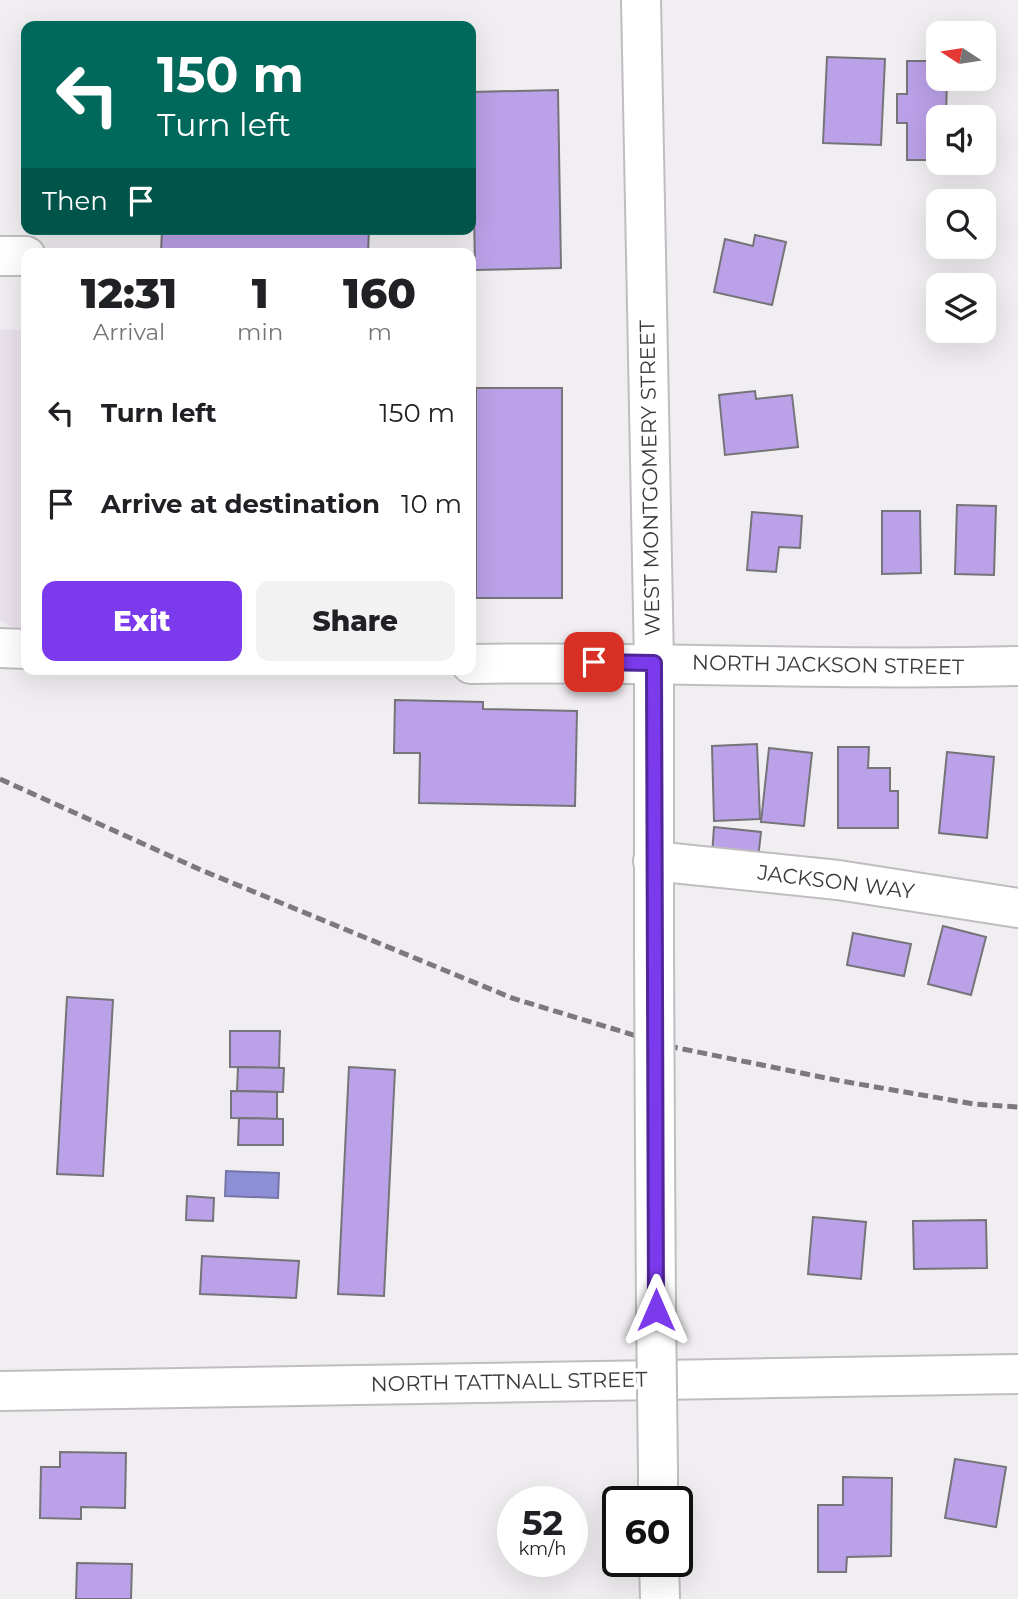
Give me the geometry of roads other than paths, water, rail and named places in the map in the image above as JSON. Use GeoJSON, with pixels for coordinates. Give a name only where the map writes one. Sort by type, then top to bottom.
{"type":"FeatureCollection","features":[{"type":"Feature","properties":{"kind":"street","name":"WEST MONTGOMERY STREET"},"geometry":{"type":"LineString","coordinates":[[641,0],[654,663],[658,1486]]}},
{"type":"Feature","properties":{"kind":"street"},"geometry":{"type":"LineString","coordinates":[[0,256],[21,256]]}},
{"type":"Feature","properties":{"kind":"street"},"geometry":{"type":"LineString","coordinates":[[0,648],[21,649]]}},
{"type":"Feature","properties":{"kind":"street","name":"NORTH JACKSON STREET"},"geometry":{"type":"LineString","coordinates":[[476,664],[654,663],[930,668],[1018,666]]}},
{"type":"Feature","properties":{"kind":"street","name":"JACKSON WAY"},"geometry":{"type":"LineString","coordinates":[[653,861],[838,880],[1018,908]]}},
{"type":"Feature","properties":{"kind":"street","name":"NORTH TATTNALL STREET"},"geometry":{"type":"LineString","coordinates":[[0,1391],[1018,1374]]}},
{"type":"Feature","properties":{"kind":"street"},"geometry":{"type":"LineString","coordinates":[[659,1577],[660,1599]]}},
{"type":"Feature","properties":{"kind":"water"},"geometry":{"type":"Polygon","coordinates":[[[226,1171],[279,1173],[278,1198],[225,1196],[226,1171]]]}},
{"type":"Feature","properties":{"kind":"railway"},"geometry":{"type":"LineString","coordinates":[[0,779],[201,870],[512,998],[673,1047],[841,1081],[974,1104],[1018,1107]]}}]}
